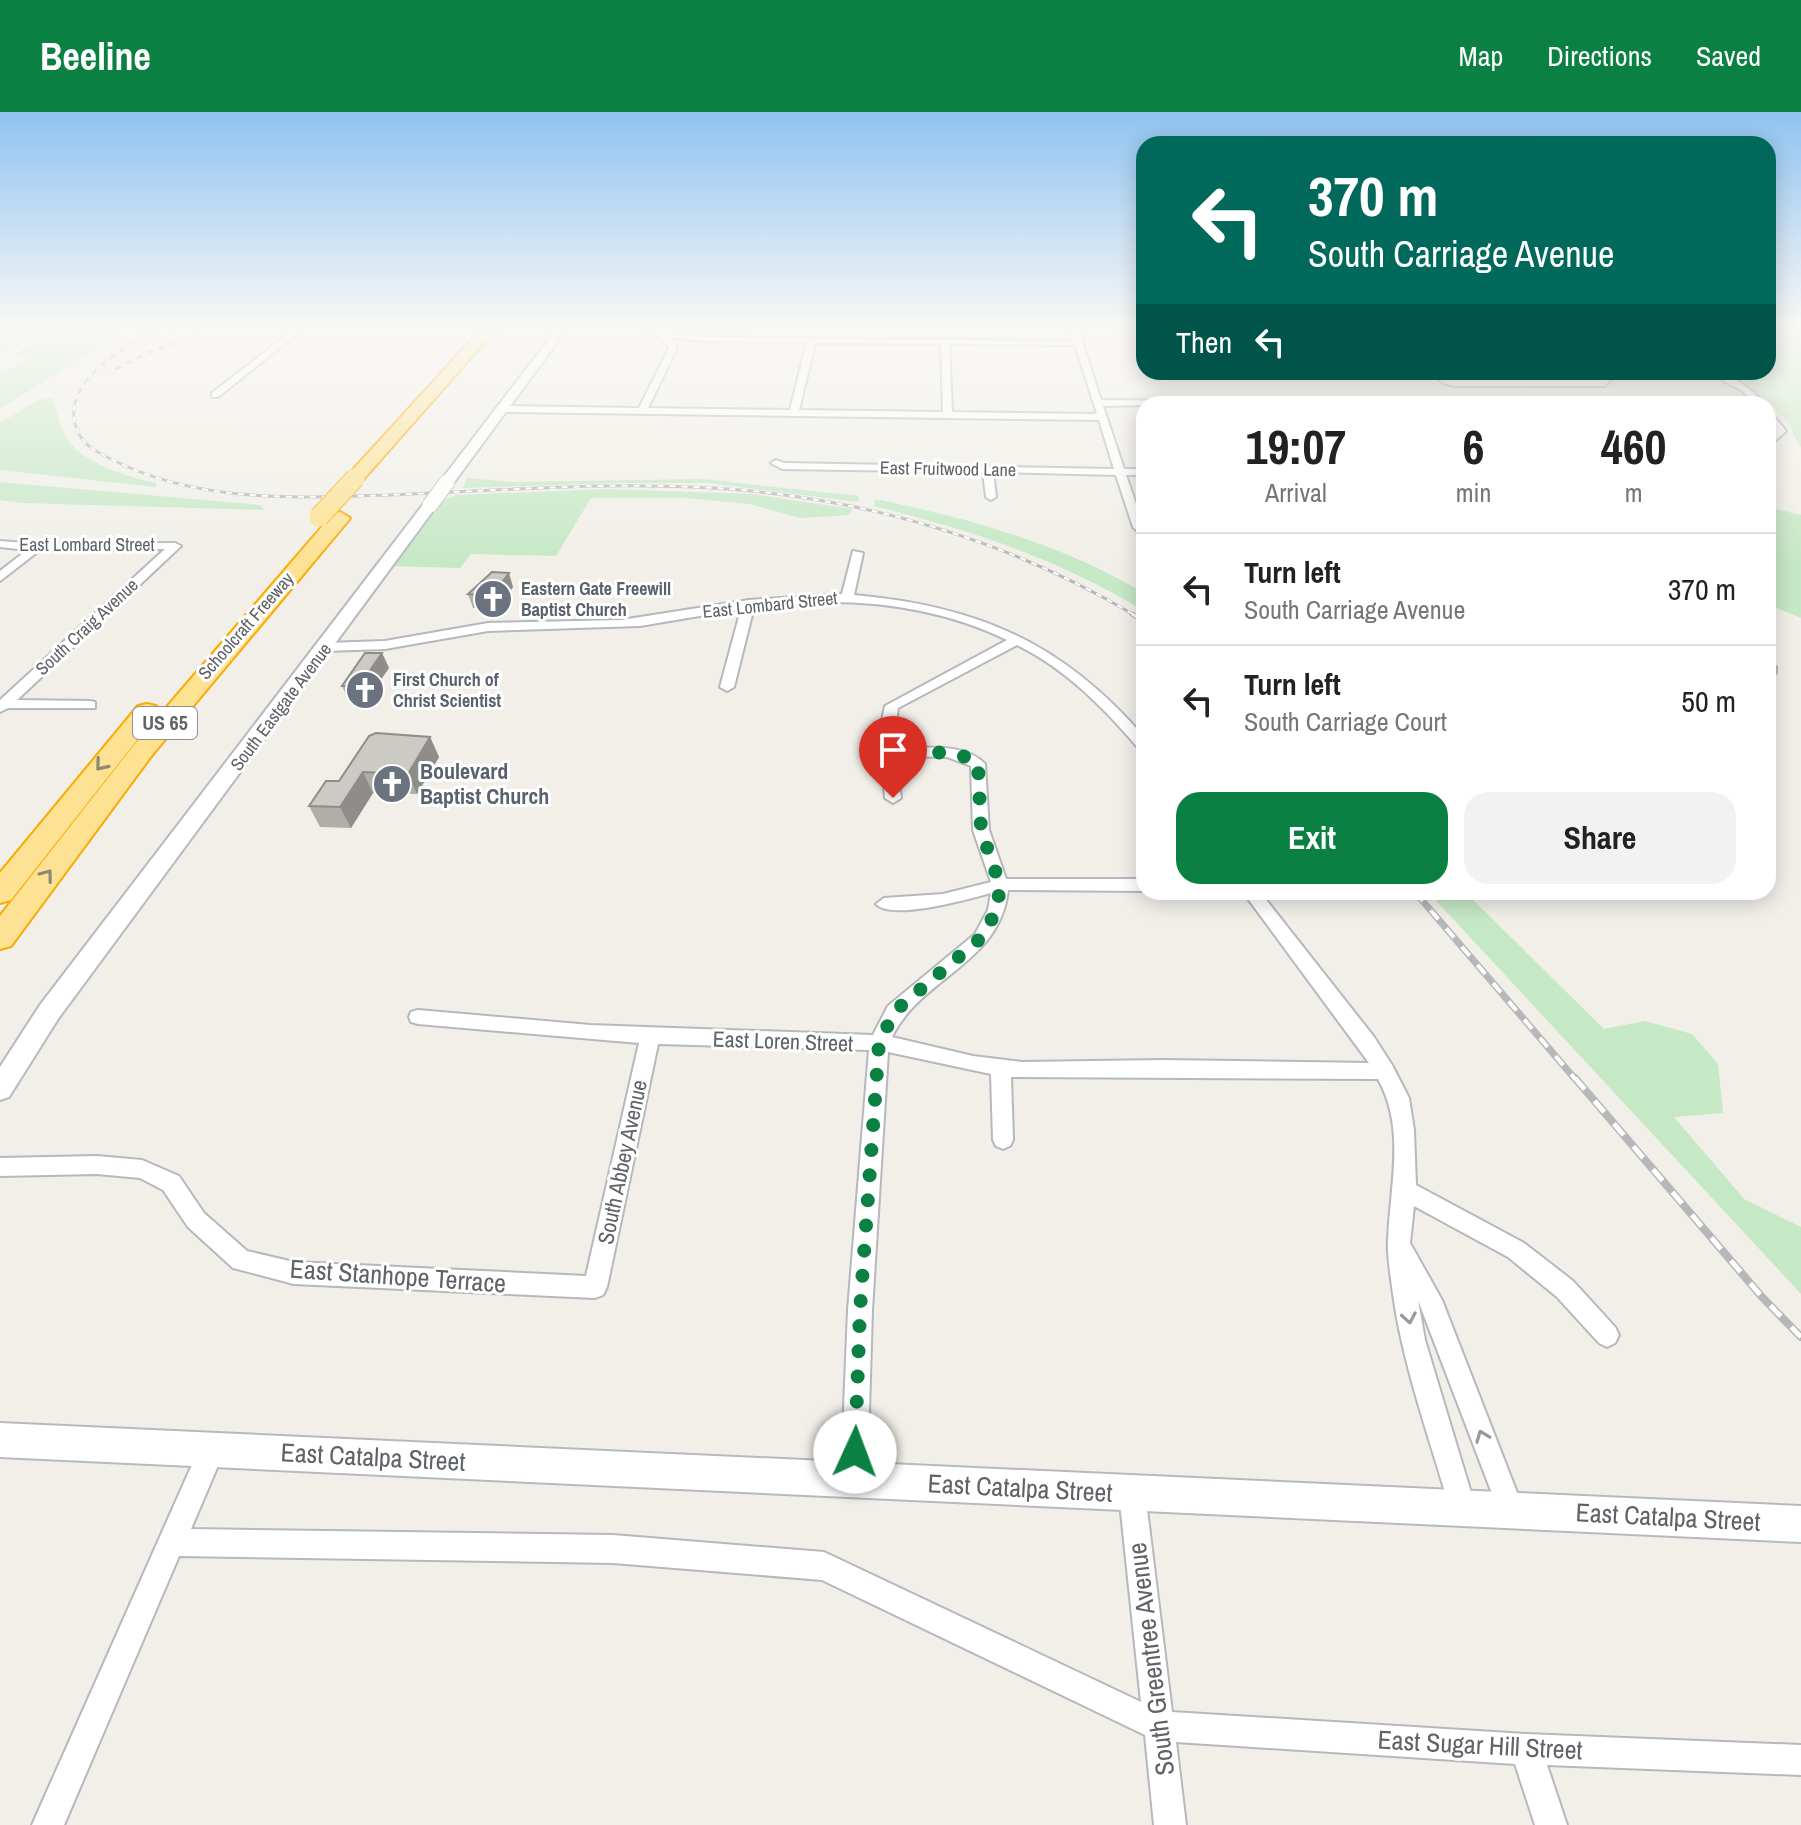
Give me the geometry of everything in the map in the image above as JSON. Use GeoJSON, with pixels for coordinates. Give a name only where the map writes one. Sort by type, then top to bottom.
{"type":"FeatureCollection","features":[{"type":"Feature","properties":{"kind":"highway","name":"Schoolcraft Freeway"},"geometry":{"type":"LineString","coordinates":[[365,478],[425,406]]}},
{"type":"Feature","properties":{"kind":"highway","name":"Schoolcraft Freeway"},"geometry":{"type":"LineString","coordinates":[[0,893],[158,698],[432,406]]}},
{"type":"Feature","properties":{"kind":"highway","name":"Schoolcraft Freeway"},"geometry":{"type":"LineString","coordinates":[[0,938],[143,750],[330,517]]}},
{"type":"Feature","properties":{"kind":"street","name":"South Eastgate Avenue"},"geometry":{"type":"LineString","coordinates":[[0,1089],[49,1012],[326,647],[503,406]]}},
{"type":"Feature","properties":{"kind":"street"},"geometry":{"type":"LineString","coordinates":[[642,411],[644,406]]}},
{"type":"Feature","properties":{"kind":"street"},"geometry":{"type":"LineString","coordinates":[[794,413],[796,406]]}},
{"type":"Feature","properties":{"kind":"street"},"geometry":{"type":"LineString","coordinates":[[948,406],[948,415]]}},
{"type":"Feature","properties":{"kind":"street"},"geometry":{"type":"LineString","coordinates":[[1100,406],[1136,521]]}},
{"type":"Feature","properties":{"kind":"street"},"geometry":{"type":"LineString","coordinates":[[501,409],[1104,417]]}},
{"type":"Feature","properties":{"kind":"street","name":"East Fruitwood Lane"},"geometry":{"type":"LineString","coordinates":[[776,463],[782,466],[1136,472]]}},
{"type":"Feature","properties":{"kind":"street"},"geometry":{"type":"LineString","coordinates":[[988,470],[991,497]]}},
{"type":"Feature","properties":{"kind":"street","name":"East Lombard Street"},"geometry":{"type":"LineString","coordinates":[[0,544],[37,547],[175,546]]}},
{"type":"Feature","properties":{"kind":"street","name":"South Craig Avenue"},"geometry":{"type":"LineString","coordinates":[[1,706],[175,546]]}},
{"type":"Feature","properties":{"kind":"street"},"geometry":{"type":"LineString","coordinates":[[0,577],[37,547]]}},
{"type":"Feature","properties":{"kind":"street"},"geometry":{"type":"LineString","coordinates":[[847,598],[857,553]]}},
{"type":"Feature","properties":{"kind":"street","name":"East Lombard Street"},"geometry":{"type":"LineString","coordinates":[[326,647],[383,646],[486,627],[614,625],[749,604],[847,598],[942,611],[979,621],[1019,639]]}},
{"type":"Feature","properties":{"kind":"street"},"geometry":{"type":"LineString","coordinates":[[727,687],[749,604]]}},
{"type":"Feature","properties":{"kind":"street"},"geometry":{"type":"LineString","coordinates":[[893,798],[888,750],[884,744],[892,706],[1019,639],[1076,673],[1104,698],[1136,736]]}},
{"type":"Feature","properties":{"kind":"street"},"geometry":{"type":"LineString","coordinates":[[1,706],[90,705]]}},
{"type":"Feature","properties":{"kind":"street"},"geometry":{"type":"LineString","coordinates":[[854,1480],[860,1310],[879,1043],[895,1011],[981,938],[997,910],[1000,885],[981,830],[978,764],[970,757],[956,754],[888,750]]}},
{"type":"Feature","properties":{"kind":"street"},"geometry":{"type":"LineString","coordinates":[[884,904],[943,900],[1000,885],[1136,885]]}},
{"type":"Feature","properties":{"kind":"street"},"geometry":{"type":"LineString","coordinates":[[1257,900],[1385,1071],[1399,1098],[1403,1120],[1405,1190],[1399,1241],[1413,1340],[1462,1506]]}},
{"type":"Feature","properties":{"kind":"street","name":"East Loren Street"},"geometry":{"type":"LineString","coordinates":[[418,1017],[524,1030],[879,1043],[905,1046],[951,1060],[1022,1070],[1385,1071]]}},
{"type":"Feature","properties":{"kind":"street","name":"South Abbey Avenue"},"geometry":{"type":"LineString","coordinates":[[595,1287],[650,1037]]}},
{"type":"Feature","properties":{"kind":"street"},"geometry":{"type":"LineString","coordinates":[[1001,1067],[1003,1140]]}},
{"type":"Feature","properties":{"kind":"street","name":"East Stanhope Terrace"},"geometry":{"type":"LineString","coordinates":[[0,1167],[97,1165],[142,1169],[171,1183],[196,1220],[241,1260],[294,1273],[595,1287]]}},
{"type":"Feature","properties":{"kind":"street"},"geometry":{"type":"LineString","coordinates":[[1405,1190],[1516,1250],[1565,1289],[1607,1335]]}},
{"type":"Feature","properties":{"kind":"street"},"geometry":{"type":"LineString","coordinates":[[1399,1241],[1430,1300],[1510,1508]]}},
{"type":"Feature","properties":{"kind":"street","name":"East Catalpa Street"},"geometry":{"type":"LineString","coordinates":[[0,1440],[1510,1508],[1801,1524]]}},
{"type":"Feature","properties":{"kind":"street"},"geometry":{"type":"LineString","coordinates":[[48,1825],[212,1449]]}},
{"type":"Feature","properties":{"kind":"street","name":"South Greentree Avenue"},"geometry":{"type":"LineString","coordinates":[[1132,1493],[1170,1825]]}},
{"type":"Feature","properties":{"kind":"street"},"geometry":{"type":"LineString","coordinates":[[172,1542],[613,1549],[824,1566],[1159,1726]]}},
{"type":"Feature","properties":{"kind":"street","name":"East Sugar Hill Street"},"geometry":{"type":"LineString","coordinates":[[1159,1726],[1526,1749],[1801,1760]]}},
{"type":"Feature","properties":{"kind":"street"},"geometry":{"type":"LineString","coordinates":[[1526,1749],[1551,1825]]}},
{"type":"Feature","properties":{"kind":"green space"},"geometry":{"type":"Polygon","coordinates":[[[28,406],[56,406],[67,439],[84,456],[120,473],[156,483],[156,487],[0,470],[0,423],[28,406]]]}},
{"type":"Feature","properties":{"kind":"green space"},"geometry":{"type":"Polygon","coordinates":[[[1776,406],[1801,406],[1801,447],[1797,442],[1789,424],[1776,410],[1776,406]]]}},
{"type":"Feature","properties":{"kind":"green space"},"geometry":{"type":"Polygon","coordinates":[[[467,478],[510,482],[702,479],[859,496],[858,502],[708,483],[463,488],[467,478]]]}},
{"type":"Feature","properties":{"kind":"green space"},"geometry":{"type":"Polygon","coordinates":[[[0,482],[261,505],[264,510],[23,503],[0,500],[0,482]]]}},
{"type":"Feature","properties":{"kind":"green space"},"geometry":{"type":"Polygon","coordinates":[[[605,489],[752,494],[852,509],[849,515],[800,518],[749,504],[685,498],[591,498],[556,556],[471,554],[460,568],[392,566],[440,502],[456,495],[605,489]]]}},
{"type":"Feature","properties":{"kind":"green space"},"geometry":{"type":"Polygon","coordinates":[[[875,499],[945,515],[1047,547],[1136,589],[1136,606],[1080,576],[1014,548],[874,506],[875,499]]]}},
{"type":"Feature","properties":{"kind":"green space"},"geometry":{"type":"Polygon","coordinates":[[[1776,509],[1801,515],[1801,618],[1776,607],[1776,509]]]}},
{"type":"Feature","properties":{"kind":"green space"},"geometry":{"type":"Polygon","coordinates":[[[1435,900],[1473,900],[1604,1029],[1645,1021],[1692,1034],[1718,1064],[1723,1113],[1674,1117],[1744,1199],[1801,1227],[1801,1294],[1435,900]]]}},
{"type":"Feature","properties":{"kind":"building"},"geometry":{"type":"Polygon","coordinates":[[[492,572],[509,573],[492,595],[468,594],[492,572]]]}},
{"type":"Feature","properties":{"kind":"building"},"geometry":{"type":"Polygon","coordinates":[[[365,653],[382,653],[359,686],[342,686],[365,653]]]}},
{"type":"Feature","properties":{"kind":"building"},"geometry":{"type":"Polygon","coordinates":[[[376,733],[430,737],[408,774],[363,772],[340,807],[309,806],[326,781],[339,781],[369,736],[376,733]]]}},
{"type":"Feature","properties":{"kind":"railway"},"geometry":{"type":"LineString","coordinates":[[75,406],[74,416],[79,434],[94,450],[145,474],[213,491],[319,497],[664,486],[777,494],[871,511],[962,536],[1051,571],[1136,616]]}},
{"type":"Feature","properties":{"kind":"railway"},"geometry":{"type":"LineString","coordinates":[[1132,614],[1136,616]]}},
{"type":"Feature","properties":{"kind":"railway"},"geometry":{"type":"LineString","coordinates":[[1422,900],[1576,1080]]}},
{"type":"Feature","properties":{"kind":"railway"},"geometry":{"type":"LineString","coordinates":[[1575,1078],[1762,1297],[1801,1337]]}},
{"type":"Feature","properties":{"kind":"place","name":"Eastern Gate Freewill Baptist Church"},"geometry":{"type":"Point","coordinates":[493,599]}},
{"type":"Feature","properties":{"kind":"place","name":"First Church of Christ Scientist"},"geometry":{"type":"Point","coordinates":[365,690]}},
{"type":"Feature","properties":{"kind":"place","name":"Boulevard Baptist Church"},"geometry":{"type":"Point","coordinates":[392,784]}},
{"type":"Feature","properties":{"kind":"route"},"geometry":{"type":"LineString","coordinates":[[855,1452],[860,1310],[879,1043],[895,1011],[981,938],[997,910],[1000,885],[981,830],[978,764],[970,757],[888,750],[893,798]]}}]}
